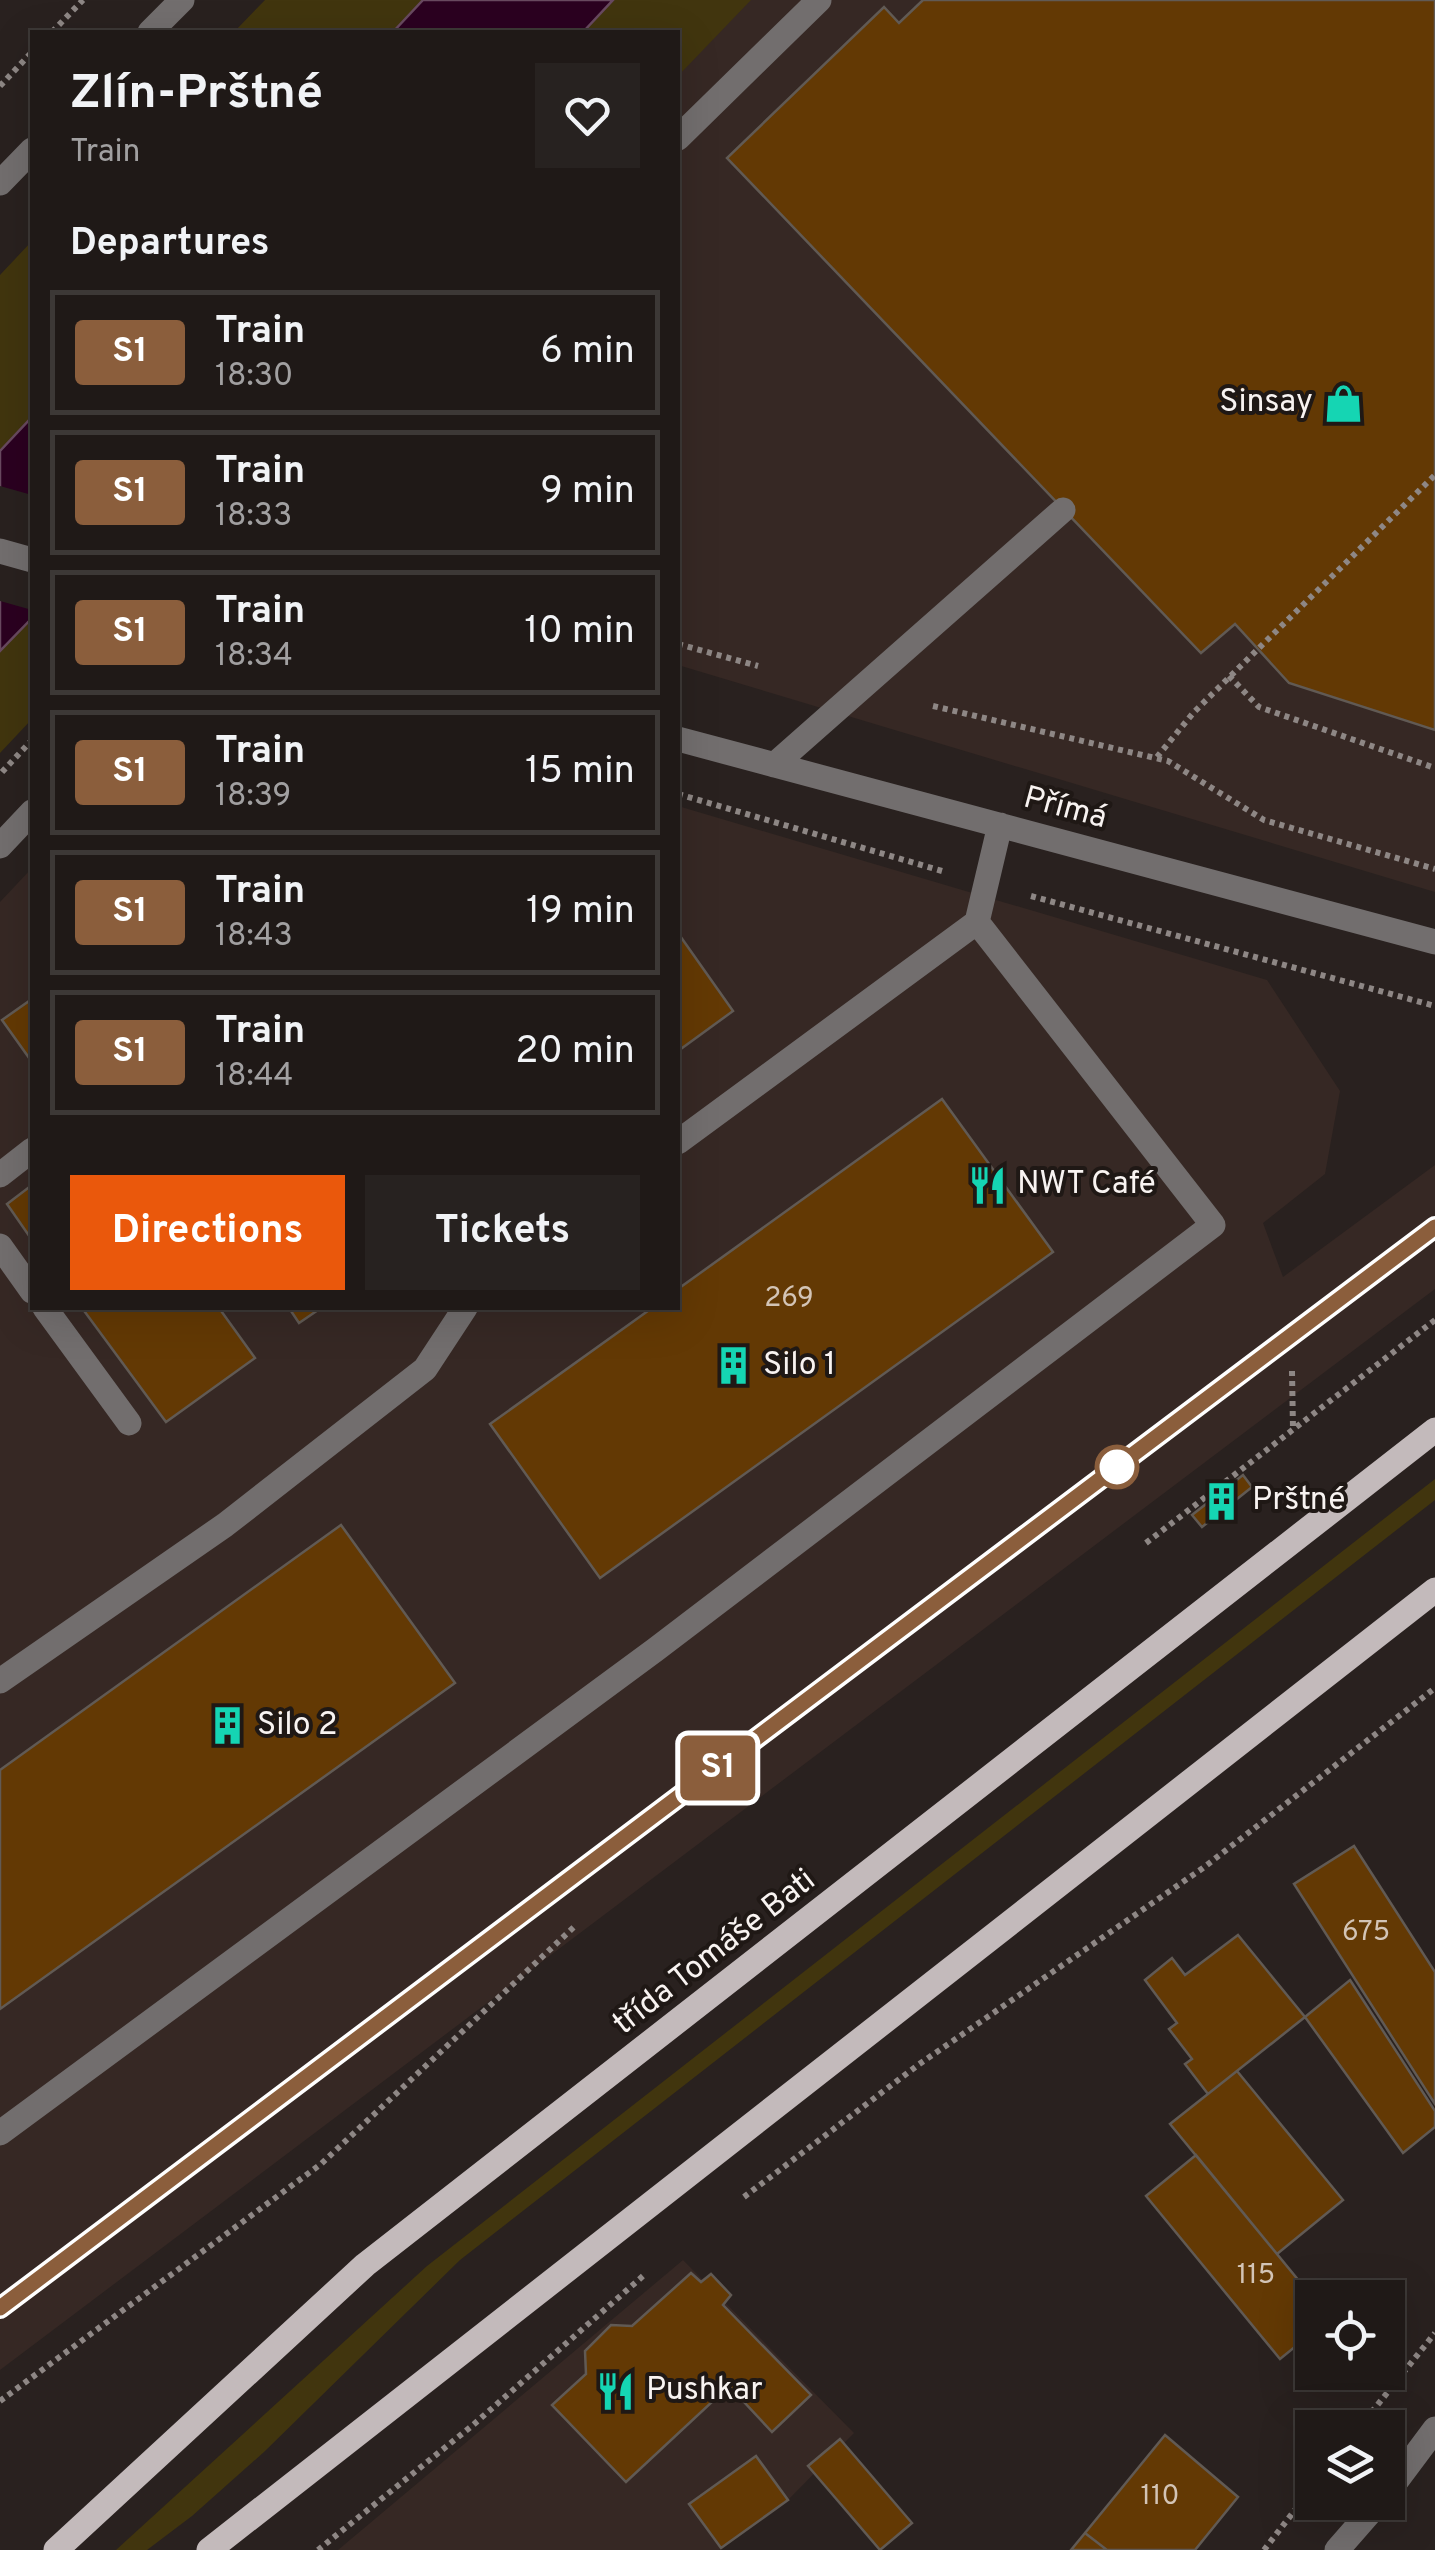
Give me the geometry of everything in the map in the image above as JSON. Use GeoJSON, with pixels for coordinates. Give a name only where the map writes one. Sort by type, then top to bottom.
{"type":"FeatureCollection","features":[{"type":"Feature","properties":{"kind":"main road","name":"třída Tomáše Bati"},"geometry":{"type":"LineString","coordinates":[[56,2550],[365,2265],[1435,1430]]}},
{"type":"Feature","properties":{"kind":"main road"},"geometry":{"type":"LineString","coordinates":[[209,2550],[1435,1590]]}},
{"type":"Feature","properties":{"kind":"street"},"geometry":{"type":"LineString","coordinates":[[152,30],[182,0]]}},
{"type":"Feature","properties":{"kind":"street"},"geometry":{"type":"LineString","coordinates":[[680,136],[819,0]]}},
{"type":"Feature","properties":{"kind":"street"},"geometry":{"type":"LineString","coordinates":[[0,183],[30,152]]}},
{"type":"Feature","properties":{"kind":"street"},"geometry":{"type":"LineString","coordinates":[[774,764],[1063,510]]}},
{"type":"Feature","properties":{"kind":"street"},"geometry":{"type":"LineString","coordinates":[[0,551],[30,559]]}},
{"type":"Feature","properties":{"kind":"street","name":"Přímá"},"geometry":{"type":"LineString","coordinates":[[680,740],[1435,942]]}},
{"type":"Feature","properties":{"kind":"street"},"geometry":{"type":"LineString","coordinates":[[0,846],[30,814]]}},
{"type":"Feature","properties":{"kind":"street"},"geometry":{"type":"LineString","coordinates":[[680,1141],[977,922],[1000,825]]}},
{"type":"Feature","properties":{"kind":"street"},"geometry":{"type":"LineString","coordinates":[[0,2132],[655,1650],[1213,1224],[977,922]]}},
{"type":"Feature","properties":{"kind":"street"},"geometry":{"type":"LineString","coordinates":[[0,1175],[30,1152]]}},
{"type":"Feature","properties":{"kind":"street"},"geometry":{"type":"LineString","coordinates":[[0,1246],[30,1287]]}},
{"type":"Feature","properties":{"kind":"street"},"geometry":{"type":"LineString","coordinates":[[46,1310],[129,1423]]}},
{"type":"Feature","properties":{"kind":"street"},"geometry":{"type":"LineString","coordinates":[[0,1681],[224,1525],[425,1369],[464,1310]]}},
{"type":"Feature","properties":{"kind":"street"},"geometry":{"type":"LineString","coordinates":[[1405,2469],[1435,2428]]}},
{"type":"Feature","properties":{"kind":"street"},"geometry":{"type":"LineString","coordinates":[[1337,2550],[1364,2520]]}},
{"type":"Feature","properties":{"kind":"path"},"geometry":{"type":"LineString","coordinates":[[54,30],[83,0]]}},
{"type":"Feature","properties":{"kind":"path"},"geometry":{"type":"LineString","coordinates":[[0,86],[30,54]]}},
{"type":"Feature","properties":{"kind":"path"},"geometry":{"type":"LineString","coordinates":[[1157,757],[1230,676],[1435,475]]}},
{"type":"Feature","properties":{"kind":"path"},"geometry":{"type":"LineString","coordinates":[[680,645],[758,666]]}},
{"type":"Feature","properties":{"kind":"path"},"geometry":{"type":"LineString","coordinates":[[1230,676],[1259,707],[1435,768]]}},
{"type":"Feature","properties":{"kind":"path"},"geometry":{"type":"LineString","coordinates":[[932,706],[1157,757],[1264,820],[1435,869]]}},
{"type":"Feature","properties":{"kind":"path"},"geometry":{"type":"LineString","coordinates":[[0,774],[30,742]]}},
{"type":"Feature","properties":{"kind":"path"},"geometry":{"type":"LineString","coordinates":[[680,795],[986,884],[1435,1006]]}},
{"type":"Feature","properties":{"kind":"path"},"geometry":{"type":"LineString","coordinates":[[1146,1543],[1435,1320]]}},
{"type":"Feature","properties":{"kind":"path"},"geometry":{"type":"LineString","coordinates":[[1292,1371],[1294,1428]]}},
{"type":"Feature","properties":{"kind":"path"},"geometry":{"type":"LineString","coordinates":[[734,2205],[918,2065],[1203,1868],[1435,1688]]}},
{"type":"Feature","properties":{"kind":"path"},"geometry":{"type":"LineString","coordinates":[[0,2400],[321,2164],[575,1926]]}},
{"type":"Feature","properties":{"kind":"path"},"geometry":{"type":"LineString","coordinates":[[318,2550],[473,2425],[657,2264]]}},
{"type":"Feature","properties":{"kind":"path"},"geometry":{"type":"LineString","coordinates":[[1374,2410],[1435,2332]]}},
{"type":"Feature","properties":{"kind":"path"},"geometry":{"type":"LineString","coordinates":[[1264,2550],[1295,2510]]}},
{"type":"Feature","properties":{"kind":"shaded area"},"geometry":{"type":"Polygon","coordinates":[[[265,0],[751,0],[680,74],[680,30],[236,30],[265,0]]]}},
{"type":"Feature","properties":{"kind":"shaded area"},"geometry":{"type":"Polygon","coordinates":[[[423,0],[613,0],[585,30],[395,30],[423,0]]]}},
{"type":"Feature","properties":{"kind":"shaded area"},"geometry":{"type":"Polygon","coordinates":[[[735,0],[1435,0],[1435,892],[680,666],[680,57],[735,0]]]}},
{"type":"Feature","properties":{"kind":"shaded area"},"geometry":{"type":"Polygon","coordinates":[[[30,243],[30,494],[0,486],[0,275],[30,243]]]}},
{"type":"Feature","properties":{"kind":"shaded area"},"geometry":{"type":"Polygon","coordinates":[[[30,419],[30,620],[0,651],[0,451],[30,419]]]}},
{"type":"Feature","properties":{"kind":"shaded area"},"geometry":{"type":"Polygon","coordinates":[[[0,601],[30,609],[30,721],[0,753],[0,601]]]}},
{"type":"Feature","properties":{"kind":"shaded area"},"geometry":{"type":"Polygon","coordinates":[[[680,807],[1267,980],[1340,1091],[1325,1174],[1263,1223],[1283,1277],[1435,1165],[1435,1289],[0,2370],[0,902],[30,870],[30,1310],[680,1310],[680,807]]]}},
{"type":"Feature","properties":{"kind":"shaded area"},"geometry":{"type":"Polygon","coordinates":[[[1435,1479],[1435,1500],[460,2260],[264,2452],[192,2516],[147,2550],[116,2550],[427,2266],[1435,1479]]]}},
{"type":"Feature","properties":{"kind":"shaded area"},"geometry":{"type":"Polygon","coordinates":[[[683,2260],[854,2433],[788,2500],[719,2550],[338,2550],[683,2260]]]}},
{"type":"Feature","properties":{"kind":"pier"},"geometry":{"type":"Polygon","coordinates":[[[0,486],[30,494],[30,609],[0,601],[0,486]]]}},
{"type":"Feature","properties":{"kind":"building"},"geometry":{"type":"Polygon","coordinates":[[[923,0],[1435,0],[1435,730],[1289,683],[1235,624],[1201,653],[727,158],[884,7],[899,23],[923,0]]]}},
{"type":"Feature","properties":{"kind":"building"},"geometry":{"type":"Polygon","coordinates":[[[680,936],[733,1011],[680,1050],[680,936]]]}},
{"type":"Feature","properties":{"kind":"building"},"geometry":{"type":"Polygon","coordinates":[[[30,1000],[30,1059],[2,1020],[30,1000]]]}},
{"type":"Feature","properties":{"kind":"building","name":"Silo 1"},"geometry":{"type":"Polygon","coordinates":[[[942,1099],[1053,1252],[600,1578],[490,1424],[649,1310],[680,1310],[680,1288],[942,1099]]]}},
{"type":"Feature","properties":{"kind":"building"},"geometry":{"type":"Polygon","coordinates":[[[30,1187],[30,1237],[7,1204],[30,1187]]]}},
{"type":"Feature","properties":{"kind":"building"},"geometry":{"type":"Polygon","coordinates":[[[83,1310],[220,1310],[255,1358],[166,1422],[83,1310]]]}},
{"type":"Feature","properties":{"kind":"building"},"geometry":{"type":"Polygon","coordinates":[[[290,1310],[318,1310],[299,1323],[290,1310]]]}},
{"type":"Feature","properties":{"kind":"building","name":"Prštné"},"geometry":{"type":"Polygon","coordinates":[[[1243,1475],[1252,1487],[1202,1527],[1192,1515],[1243,1475]]]}},
{"type":"Feature","properties":{"kind":"building","name":"Silo 2"},"geometry":{"type":"Polygon","coordinates":[[[341,1525],[455,1683],[0,2009],[0,1770],[341,1525]]]}},
{"type":"Feature","properties":{"kind":"building"},"geometry":{"type":"Polygon","coordinates":[[[1354,1846],[1435,1972],[1435,2104],[1294,1884],[1354,1846]]]}},
{"type":"Feature","properties":{"kind":"building"},"geometry":{"type":"Polygon","coordinates":[[[1238,1935],[1305,2017],[1208,2094],[1185,2064],[1192,2059],[1169,2029],[1177,2023],[1145,1980],[1172,1958],[1185,1975],[1238,1935]]]}},
{"type":"Feature","properties":{"kind":"building"},"geometry":{"type":"Polygon","coordinates":[[[1350,1980],[1435,2111],[1435,2127],[1403,2153],[1305,2017],[1350,1980]]]}},
{"type":"Feature","properties":{"kind":"building"},"geometry":{"type":"Polygon","coordinates":[[[1237,2071],[1343,2200],[1277,2254],[1170,2124],[1237,2071]]]}},
{"type":"Feature","properties":{"kind":"building"},"geometry":{"type":"Polygon","coordinates":[[[1196,2155],[1298,2280],[1295,2280],[1295,2347],[1280,2359],[1146,2196],[1196,2155]]]}},
{"type":"Feature","properties":{"kind":"building"},"geometry":{"type":"Polygon","coordinates":[[[691,2273],[701,2282],[711,2274],[731,2295],[723,2305],[811,2395],[772,2432],[729,2386],[626,2482],[552,2405],[586,2374],[585,2351],[611,2325],[632,2326],[691,2273]]]}},
{"type":"Feature","properties":{"kind":"building"},"geometry":{"type":"Polygon","coordinates":[[[1165,2435],[1238,2497],[1195,2550],[1107,2550],[1085,2533],[1165,2435]]]}},
{"type":"Feature","properties":{"kind":"building"},"geometry":{"type":"Polygon","coordinates":[[[840,2439],[912,2523],[880,2550],[808,2466],[840,2439]]]}},
{"type":"Feature","properties":{"kind":"building"},"geometry":{"type":"Polygon","coordinates":[[[756,2456],[788,2500],[721,2548],[689,2504],[756,2456]]]}},
{"type":"Feature","properties":{"kind":"building"},"geometry":{"type":"Polygon","coordinates":[[[1085,2533],[1107,2550],[1071,2550],[1085,2533]]]}},
{"type":"Feature","properties":{"kind":"railway"},"geometry":{"type":"LineString","coordinates":[[0,2308],[1435,1227]]}},
{"type":"Feature","properties":{"kind":"train","name":"S1"},"geometry":{"type":"LineString","coordinates":[[0,2308],[1435,1227]]}},
{"type":"Feature","properties":{"kind":"place","name":"Sinsay"},"geometry":{"type":"Point","coordinates":[1343,403]}},
{"type":"Feature","properties":{"kind":"place","name":"NWT Café"},"geometry":{"type":"Point","coordinates":[987,1185]}},
{"type":"Feature","properties":{"kind":"place","name":"Silo 1"},"geometry":{"type":"Point","coordinates":[733,1366]}},
{"type":"Feature","properties":{"kind":"place","name":"Prštné"},"geometry":{"type":"Point","coordinates":[1222,1501]}},
{"type":"Feature","properties":{"kind":"place","name":"Silo 2"},"geometry":{"type":"Point","coordinates":[227,1726]}},
{"type":"Feature","properties":{"kind":"place","name":"Pushkar"},"geometry":{"type":"Point","coordinates":[616,2391]}}]}
